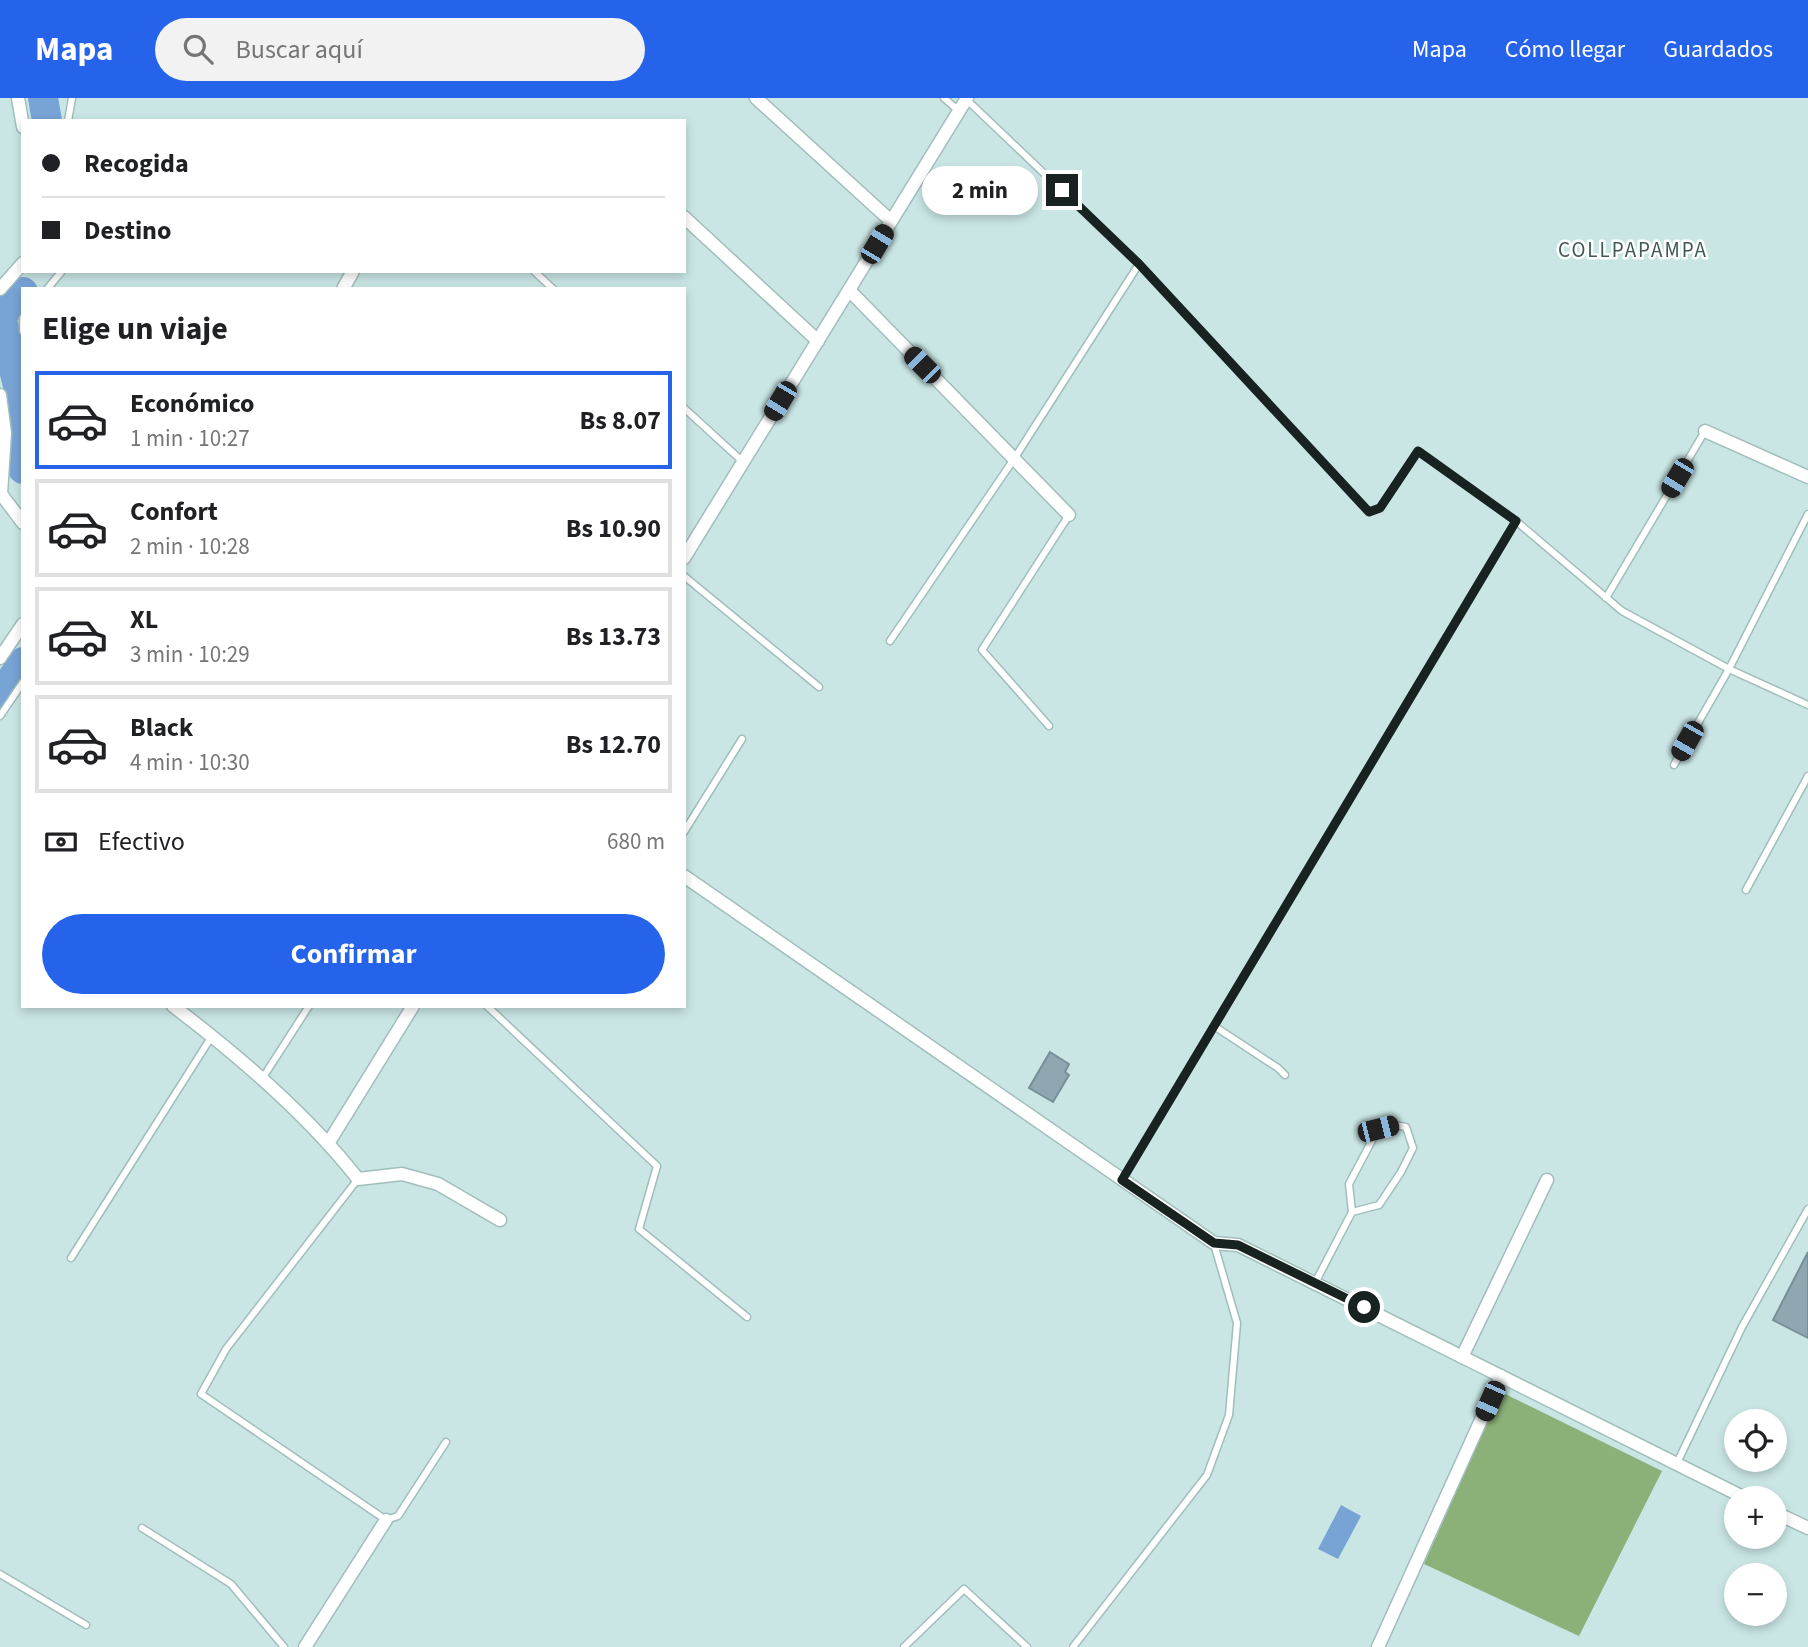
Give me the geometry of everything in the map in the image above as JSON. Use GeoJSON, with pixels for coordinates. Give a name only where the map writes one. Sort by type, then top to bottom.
{"type":"FeatureCollection","features":[{"type":"Feature","properties":{"kind":"street"},"geometry":{"type":"LineString","coordinates":[[18,98],[22,119]]}},
{"type":"Feature","properties":{"kind":"street"},"geometry":{"type":"LineString","coordinates":[[756,98],[891,221]]}},
{"type":"Feature","properties":{"kind":"street"},"geometry":{"type":"LineString","coordinates":[[686,555],[966,99]]}},
{"type":"Feature","properties":{"kind":"street"},"geometry":{"type":"LineString","coordinates":[[686,219],[818,341]]}},
{"type":"Feature","properties":{"kind":"street"},"geometry":{"type":"LineString","coordinates":[[0,289],[21,265]]}},
{"type":"Feature","properties":{"kind":"street"},"geometry":{"type":"LineString","coordinates":[[849,290],[1069,515]]}},
{"type":"Feature","properties":{"kind":"street"},"geometry":{"type":"LineString","coordinates":[[0,395],[5,433],[1,494],[21,520]]}},
{"type":"Feature","properties":{"kind":"street"},"geometry":{"type":"LineString","coordinates":[[1705,431],[1808,477]]}},
{"type":"Feature","properties":{"kind":"street"},"geometry":{"type":"LineString","coordinates":[[0,658],[21,627]]}},
{"type":"Feature","properties":{"kind":"street"},"geometry":{"type":"LineString","coordinates":[[686,877],[1214,1243],[1238,1245],[1724,1488]]}},
{"type":"Feature","properties":{"kind":"street"},"geometry":{"type":"LineString","coordinates":[[176,1008],[212,1036],[329,1142],[358,1179],[402,1174],[426,1180],[438,1184],[500,1220]]}},
{"type":"Feature","properties":{"kind":"street"},"geometry":{"type":"LineString","coordinates":[[329,1142],[412,1008]]}},
{"type":"Feature","properties":{"kind":"street"},"geometry":{"type":"LineString","coordinates":[[1462,1357],[1547,1180]]}},
{"type":"Feature","properties":{"kind":"street"},"geometry":{"type":"LineString","coordinates":[[1378,1647],[1501,1376]]}},
{"type":"Feature","properties":{"kind":"street"},"geometry":{"type":"LineString","coordinates":[[1787,1518],[1808,1528]]}},
{"type":"Feature","properties":{"kind":"street"},"geometry":{"type":"LineString","coordinates":[[305,1647],[386,1520]]}},
{"type":"Feature","properties":{"kind":"lane"},"geometry":{"type":"LineString","coordinates":[[68,119],[72,98]]}},
{"type":"Feature","properties":{"kind":"lane"},"geometry":{"type":"LineString","coordinates":[[944,98],[958,111]]}},
{"type":"Feature","properties":{"kind":"lane"},"geometry":{"type":"LineString","coordinates":[[966,99],[1139,264],[1369,512],[1380,508],[1418,451],[1516,521],[1622,611],[1729,669],[1808,705]]}},
{"type":"Feature","properties":{"kind":"lane"},"geometry":{"type":"LineString","coordinates":[[890,641],[1014,459],[1139,264]]}},
{"type":"Feature","properties":{"kind":"lane"},"geometry":{"type":"LineString","coordinates":[[49,287],[60,273]]}},
{"type":"Feature","properties":{"kind":"lane"},"geometry":{"type":"LineString","coordinates":[[536,273],[551,287]]}},
{"type":"Feature","properties":{"kind":"lane"},"geometry":{"type":"LineString","coordinates":[[686,410],[743,462]]}},
{"type":"Feature","properties":{"kind":"lane"},"geometry":{"type":"LineString","coordinates":[[1606,598],[1705,431]]}},
{"type":"Feature","properties":{"kind":"lane"},"geometry":{"type":"LineString","coordinates":[[1674,765],[1729,669],[1808,514]]}},
{"type":"Feature","properties":{"kind":"lane"},"geometry":{"type":"LineString","coordinates":[[1049,726],[982,650],[1069,515]]}},
{"type":"Feature","properties":{"kind":"lane"},"geometry":{"type":"LineString","coordinates":[[1122,1180],[1516,521]]}},
{"type":"Feature","properties":{"kind":"lane"},"geometry":{"type":"LineString","coordinates":[[686,578],[819,687]]}},
{"type":"Feature","properties":{"kind":"lane"},"geometry":{"type":"LineString","coordinates":[[0,716],[21,685]]}},
{"type":"Feature","properties":{"kind":"lane"},"geometry":{"type":"LineString","coordinates":[[686,829],[742,739]]}},
{"type":"Feature","properties":{"kind":"lane"},"geometry":{"type":"LineString","coordinates":[[1746,890],[1808,776]]}},
{"type":"Feature","properties":{"kind":"lane"},"geometry":{"type":"LineString","coordinates":[[261,1080],[308,1008]]}},
{"type":"Feature","properties":{"kind":"lane"},"geometry":{"type":"LineString","coordinates":[[489,1008],[657,1166],[639,1229],[747,1317]]}},
{"type":"Feature","properties":{"kind":"lane"},"geometry":{"type":"LineString","coordinates":[[1214,1026],[1285,1075]]}},
{"type":"Feature","properties":{"kind":"lane"},"geometry":{"type":"LineString","coordinates":[[71,1258],[212,1036]]}},
{"type":"Feature","properties":{"kind":"lane"},"geometry":{"type":"LineString","coordinates":[[1315,1283],[1352,1212],[1349,1184],[1378,1129],[1394,1125],[1406,1127],[1413,1148],[1401,1172],[1379,1205],[1352,1212]]}},
{"type":"Feature","properties":{"kind":"lane"},"geometry":{"type":"LineString","coordinates":[[358,1179],[226,1349],[201,1394],[386,1520],[398,1516],[446,1442]]}},
{"type":"Feature","properties":{"kind":"lane"},"geometry":{"type":"LineString","coordinates":[[1676,1465],[1742,1327],[1808,1209]]}},
{"type":"Feature","properties":{"kind":"lane"},"geometry":{"type":"LineString","coordinates":[[1073,1647],[1207,1475],[1229,1415],[1237,1323],[1214,1243]]}},
{"type":"Feature","properties":{"kind":"lane"},"geometry":{"type":"LineString","coordinates":[[142,1528],[231,1584],[284,1647]]}},
{"type":"Feature","properties":{"kind":"lane"},"geometry":{"type":"LineString","coordinates":[[0,1574],[86,1625]]}},
{"type":"Feature","properties":{"kind":"lane"},"geometry":{"type":"LineString","coordinates":[[904,1647],[964,1589],[1027,1647]]}},
{"type":"Feature","properties":{"kind":"green space"},"geometry":{"type":"Polygon","coordinates":[[[1501,1392],[1662,1471],[1579,1636],[1424,1564],[1501,1392]]]}},
{"type":"Feature","properties":{"kind":"water"},"geometry":{"type":"Polygon","coordinates":[[[1341,1505],[1361,1516],[1338,1559],[1318,1549],[1341,1505]]]}},
{"type":"Feature","properties":{"kind":"building"},"geometry":{"type":"Polygon","coordinates":[[[1050,1052],[1069,1064],[1065,1072],[1069,1075],[1053,1102],[1029,1088],[1050,1052]]]}},
{"type":"Feature","properties":{"kind":"building"},"geometry":{"type":"Polygon","coordinates":[[[1808,1252],[1808,1338],[1773,1320],[1808,1252]]]}},
{"type":"Feature","properties":{"kind":"waterway"},"geometry":{"type":"LineString","coordinates":[[43,98],[47,119]]}},
{"type":"Feature","properties":{"kind":"waterway"},"geometry":{"type":"LineString","coordinates":[[21,294],[1,316],[21,398]]}},
{"type":"Feature","properties":{"kind":"waterway"},"geometry":{"type":"LineString","coordinates":[[0,697],[21,665]]}},
{"type":"Feature","properties":{"kind":"district","name":"COLLPAPAMPA"},"geometry":{"type":"Point","coordinates":[1633,250]}},
{"type":"Feature","properties":{"kind":"route"},"geometry":{"type":"LineString","coordinates":[[1062,190],[1139,264],[1369,512],[1380,508],[1418,451],[1516,521],[1122,1180],[1214,1243],[1238,1245],[1364,1307]]}}]}
